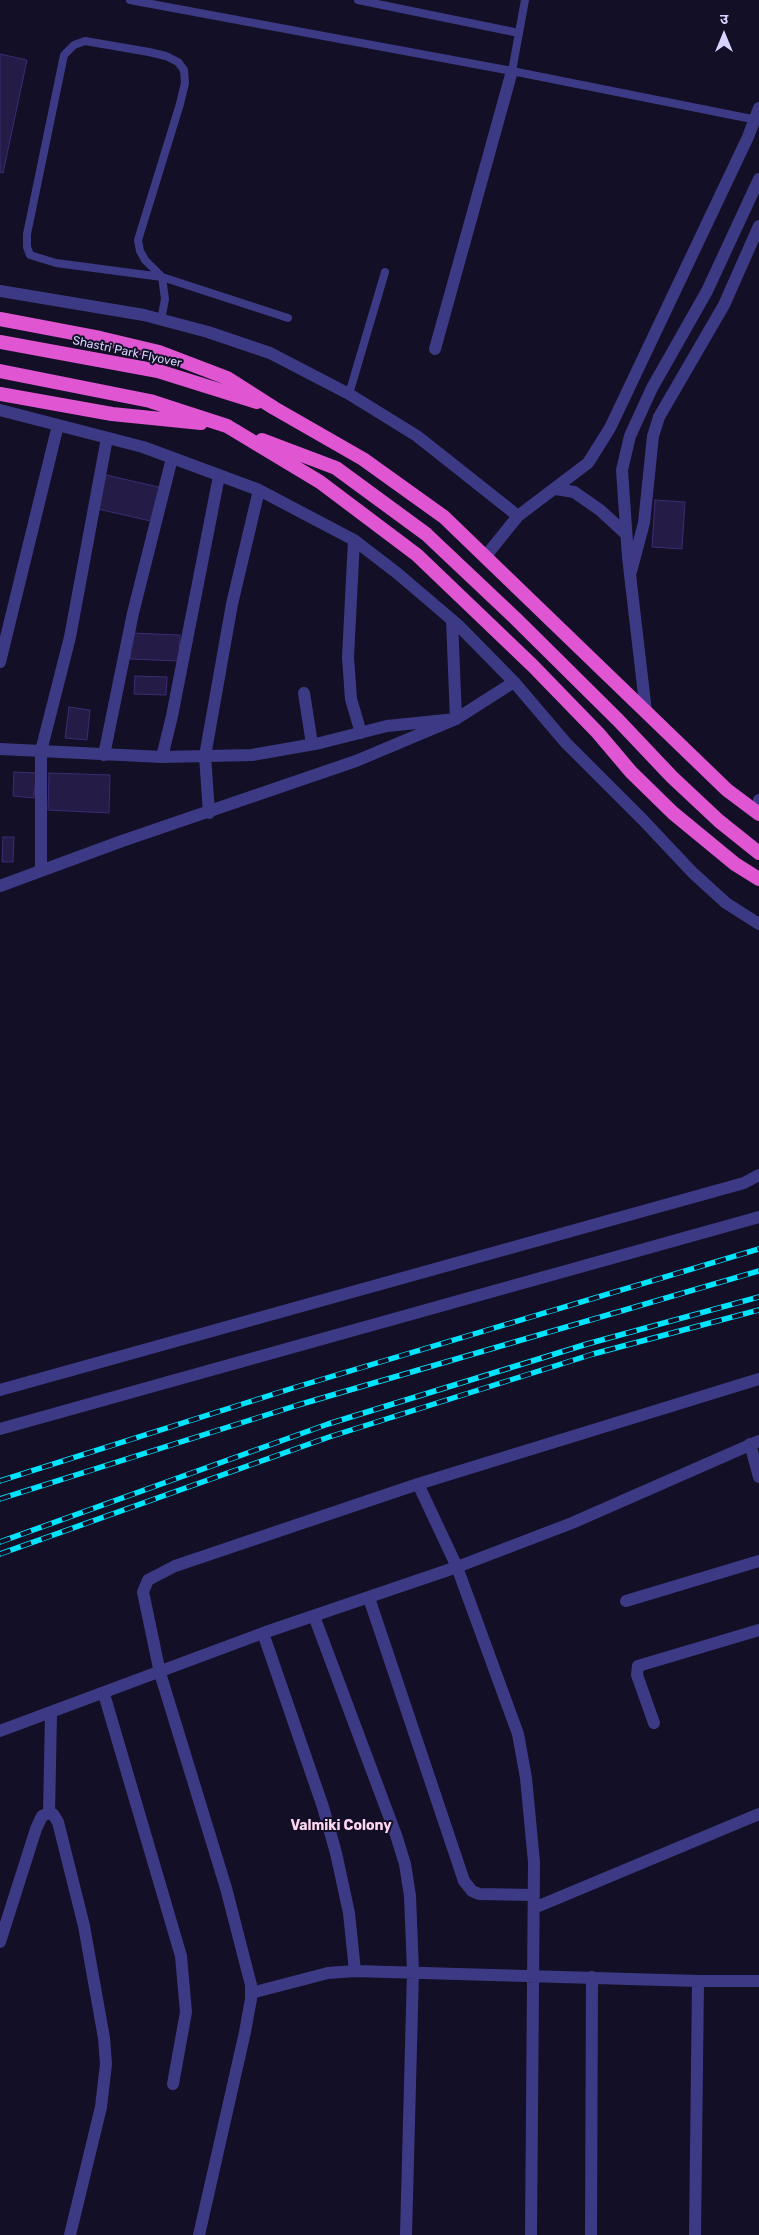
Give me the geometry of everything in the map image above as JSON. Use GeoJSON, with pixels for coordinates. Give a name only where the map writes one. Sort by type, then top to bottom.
{"type":"FeatureCollection","features":[{"type":"Feature","properties":{"kind":"highway"},"geometry":{"type":"LineString","coordinates":[[0,319],[100,338],[159,352],[228,378],[274,408],[363,459],[444,517],[727,790],[759,814]]}},
{"type":"Feature","properties":{"kind":"highway","name":"Shastri Park Flyover"},"geometry":{"type":"LineString","coordinates":[[0,342],[158,371],[274,408]]}},
{"type":"Feature","properties":{"kind":"highway"},"geometry":{"type":"LineString","coordinates":[[0,372],[150,401],[228,426],[336,468],[426,534],[515,618],[618,720],[672,777],[719,821],[759,853]]}},
{"type":"Feature","properties":{"kind":"highway"},"geometry":{"type":"LineString","coordinates":[[0,394],[112,414],[228,426],[320,482],[417,555],[533,666],[598,733],[631,772],[673,813],[735,864],[759,879]]}},
{"type":"Feature","properties":{"kind":"street"},"geometry":{"type":"LineString","coordinates":[[435,349],[512,71]]}},
{"type":"Feature","properties":{"kind":"street"},"geometry":{"type":"LineString","coordinates":[[485,557],[518,516],[588,464],[610,428],[635,379],[758,116]]}},
{"type":"Feature","properties":{"kind":"street"},"geometry":{"type":"LineString","coordinates":[[646,712],[630,575],[622,470],[630,436],[652,388],[707,291],[759,179]]}},
{"type":"Feature","properties":{"kind":"street"},"geometry":{"type":"LineString","coordinates":[[630,575],[644,523],[653,436],[659,417],[724,304],[759,226]]}},
{"type":"Feature","properties":{"kind":"street"},"geometry":{"type":"LineString","coordinates":[[0,291],[161,320],[208,332],[270,353],[349,394],[417,436],[518,516]]}},
{"type":"Feature","properties":{"kind":"street"},"geometry":{"type":"LineString","coordinates":[[635,379],[652,388]]}},
{"type":"Feature","properties":{"kind":"street"},"geometry":{"type":"LineString","coordinates":[[0,410],[143,447],[259,490],[354,540],[452,620],[514,682],[566,743],[643,820],[692,874],[726,903],[759,924]]}},
{"type":"Feature","properties":{"kind":"street"},"geometry":{"type":"LineString","coordinates":[[0,662],[58,425]]}},
{"type":"Feature","properties":{"kind":"street"},"geometry":{"type":"LineString","coordinates":[[41,870],[41,751],[70,638],[107,438]]}},
{"type":"Feature","properties":{"kind":"street"},"geometry":{"type":"LineString","coordinates":[[104,755],[133,613],[172,458]]}},
{"type":"Feature","properties":{"kind":"street"},"geometry":{"type":"LineString","coordinates":[[162,757],[172,716],[219,476]]}},
{"type":"Feature","properties":{"kind":"street"},"geometry":{"type":"LineString","coordinates":[[556,489],[574,492],[600,510],[626,534]]}},
{"type":"Feature","properties":{"kind":"street"},"geometry":{"type":"LineString","coordinates":[[209,813],[205,756],[232,604],[259,490]]}},
{"type":"Feature","properties":{"kind":"street"},"geometry":{"type":"LineString","coordinates":[[354,540],[348,657],[352,700],[361,733]]}},
{"type":"Feature","properties":{"kind":"street"},"geometry":{"type":"LineString","coordinates":[[452,620],[456,719]]}},
{"type":"Feature","properties":{"kind":"street"},"geometry":{"type":"LineString","coordinates":[[0,886],[41,870],[356,761],[456,719],[514,682]]}},
{"type":"Feature","properties":{"kind":"street"},"geometry":{"type":"LineString","coordinates":[[304,693],[312,744]]}},
{"type":"Feature","properties":{"kind":"street"},"geometry":{"type":"LineString","coordinates":[[0,750],[162,757],[252,755],[312,744],[403,723],[456,719]]}},
{"type":"Feature","properties":{"kind":"street"},"geometry":{"type":"LineString","coordinates":[[759,800],[759,814]]}},
{"type":"Feature","properties":{"kind":"street"},"geometry":{"type":"LineString","coordinates":[[0,1390],[744,1182],[759,1174]]}},
{"type":"Feature","properties":{"kind":"street"},"geometry":{"type":"LineString","coordinates":[[0,1429],[759,1217]]}},
{"type":"Feature","properties":{"kind":"street"},"geometry":{"type":"LineString","coordinates":[[199,2235],[245,2032],[251,1993],[249,1976],[226,1888],[160,1672],[143,1592],[148,1580],[175,1566],[418,1484],[759,1379]]}},
{"type":"Feature","properties":{"kind":"street"},"geometry":{"type":"LineString","coordinates":[[0,1731],[51,1714],[263,1633],[457,1568],[572,1523],[754,1443],[759,1477]]}},
{"type":"Feature","properties":{"kind":"street"},"geometry":{"type":"LineString","coordinates":[[418,1484],[457,1568],[518,1734],[526,1778],[534,1862],[530,2235]]}},
{"type":"Feature","properties":{"kind":"street"},"geometry":{"type":"LineString","coordinates":[[626,1601],[759,1561]]}},
{"type":"Feature","properties":{"kind":"street"},"geometry":{"type":"LineString","coordinates":[[369,1598],[464,1882],[472,1891],[479,1894],[534,1902],[759,1814]]}},
{"type":"Feature","properties":{"kind":"street"},"geometry":{"type":"LineString","coordinates":[[314,1616],[405,1864],[412,1921],[413,1971],[406,2235]]}},
{"type":"Feature","properties":{"kind":"street"},"geometry":{"type":"LineString","coordinates":[[654,1723],[637,1675],[638,1666],[759,1630]]}},
{"type":"Feature","properties":{"kind":"street"},"geometry":{"type":"LineString","coordinates":[[263,1633],[323,1807],[336,1853],[349,1913],[354,1970]]}},
{"type":"Feature","properties":{"kind":"street"},"geometry":{"type":"LineString","coordinates":[[104,1694],[181,1956],[186,2012],[173,2084]]}},
{"type":"Feature","properties":{"kind":"street"},"geometry":{"type":"LineString","coordinates":[[49,1813],[51,1714]]}},
{"type":"Feature","properties":{"kind":"street"},"geometry":{"type":"LineString","coordinates":[[0,1942],[36,1829],[42,1816],[49,1813]]}},
{"type":"Feature","properties":{"kind":"street"},"geometry":{"type":"LineString","coordinates":[[49,1813],[56,1817],[58,1822],[84,1926],[104,2038],[106,2064],[101,2107],[70,2235]]}},
{"type":"Feature","properties":{"kind":"street"},"geometry":{"type":"LineString","coordinates":[[251,1993],[328,1974],[354,1970],[698,1981],[759,1980]]}},
{"type":"Feature","properties":{"kind":"street"},"geometry":{"type":"LineString","coordinates":[[591,2235],[592,1977]]}},
{"type":"Feature","properties":{"kind":"street"},"geometry":{"type":"LineString","coordinates":[[695,2235],[698,1981]]}},
{"type":"Feature","properties":{"kind":"lane"},"geometry":{"type":"LineString","coordinates":[[130,0],[758,116]]}},
{"type":"Feature","properties":{"kind":"lane"},"geometry":{"type":"LineString","coordinates":[[358,0],[519,33]]}},
{"type":"Feature","properties":{"kind":"lane"},"geometry":{"type":"LineString","coordinates":[[512,71],[525,0]]}},
{"type":"Feature","properties":{"kind":"lane"},"geometry":{"type":"LineString","coordinates":[[161,320],[165,299],[162,277],[145,260],[140,251],[138,240],[180,104],[185,83],[184,70],[178,62],[166,56],[149,52],[85,42],[74,45],[64,55],[26,234],[26,247],[30,254],[56,263],[162,277],[288,318]]}},
{"type":"Feature","properties":{"kind":"lane"},"geometry":{"type":"LineString","coordinates":[[349,394],[385,272]]}},
{"type":"Feature","properties":{"kind":"building"},"geometry":{"type":"Polygon","coordinates":[[[0,54],[27,60],[3,173],[0,172],[0,54]]]}},
{"type":"Feature","properties":{"kind":"building"},"geometry":{"type":"Polygon","coordinates":[[[106,475],[163,488],[155,522],[98,509],[106,475]]]}},
{"type":"Feature","properties":{"kind":"building"},"geometry":{"type":"Polygon","coordinates":[[[655,500],[685,502],[682,549],[652,547],[655,500]]]}},
{"type":"Feature","properties":{"kind":"building"},"geometry":{"type":"Polygon","coordinates":[[[131,633],[180,635],[179,661],[130,659],[131,633]]]}},
{"type":"Feature","properties":{"kind":"building"},"geometry":{"type":"Polygon","coordinates":[[[135,676],[167,677],[166,695],[134,694],[135,676]]]}},
{"type":"Feature","properties":{"kind":"building"},"geometry":{"type":"Polygon","coordinates":[[[69,707],[90,710],[87,740],[65,738],[69,707]]]}},
{"type":"Feature","properties":{"kind":"building"},"geometry":{"type":"Polygon","coordinates":[[[14,772],[36,773],[34,798],[13,796],[14,772]]]}},
{"type":"Feature","properties":{"kind":"building"},"geometry":{"type":"Polygon","coordinates":[[[49,773],[110,775],[109,813],[48,810],[49,773]]]}},
{"type":"Feature","properties":{"kind":"building"},"geometry":{"type":"Polygon","coordinates":[[[3,837],[14,837],[13,862],[2,862],[3,837]]]}},
{"type":"Feature","properties":{"kind":"railway"},"geometry":{"type":"LineString","coordinates":[[0,1481],[293,1388],[759,1249]]}},
{"type":"Feature","properties":{"kind":"railway"},"geometry":{"type":"LineString","coordinates":[[0,1499],[298,1405],[759,1271]]}},
{"type":"Feature","properties":{"kind":"railway"},"geometry":{"type":"LineString","coordinates":[[0,1542],[328,1424],[587,1344],[759,1297]]}},
{"type":"Feature","properties":{"kind":"railway"},"geometry":{"type":"LineString","coordinates":[[0,1554],[329,1437],[593,1354],[759,1310]]}},
{"type":"Feature","properties":{"kind":"district","name":"Valmiki Colony"},"geometry":{"type":"Point","coordinates":[341,1826]}}]}
